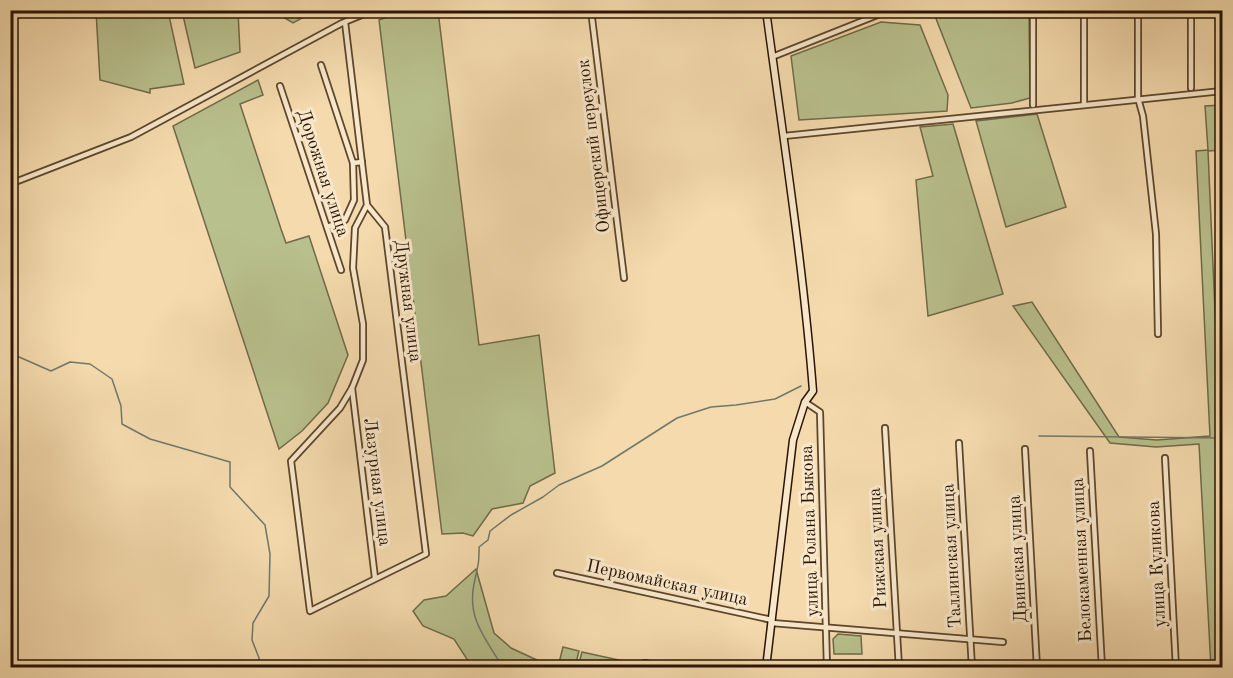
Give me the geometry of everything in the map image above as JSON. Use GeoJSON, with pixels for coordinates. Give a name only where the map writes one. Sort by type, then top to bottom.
{"type":"FeatureCollection","features":[{"type":"Feature","properties":{"kind":"street"},"geometry":{"type":"LineString","coordinates":[[10,184],[131,137],[345,22],[374,10]]}},
{"type":"Feature","properties":{"kind":"street","name":"Офицерский переулок"},"geometry":{"type":"LineString","coordinates":[[591,10],[624,278]]}},
{"type":"Feature","properties":{"kind":"street"},"geometry":{"type":"LineString","coordinates":[[766,10],[805,299],[813,380],[813,391],[805,402],[793,440],[766,668]]}},
{"type":"Feature","properties":{"kind":"street"},"geometry":{"type":"LineString","coordinates":[[772,57],[890,10]]}},
{"type":"Feature","properties":{"kind":"street"},"geometry":{"type":"LineString","coordinates":[[1033,10],[1033,105]]}},
{"type":"Feature","properties":{"kind":"street"},"geometry":{"type":"LineString","coordinates":[[1084,10],[1084,104]]}},
{"type":"Feature","properties":{"kind":"street"},"geometry":{"type":"LineString","coordinates":[[1138,10],[1138,98],[1143,116],[1156,234],[1158,334]]}},
{"type":"Feature","properties":{"kind":"street"},"geometry":{"type":"LineString","coordinates":[[1191,10],[1191,88]]}},
{"type":"Feature","properties":{"kind":"street"},"geometry":{"type":"LineString","coordinates":[[345,22],[367,205],[355,228],[353,268],[363,324],[363,360],[352,388]]}},
{"type":"Feature","properties":{"kind":"street"},"geometry":{"type":"LineString","coordinates":[[321,65],[353,163],[354,200],[345,220],[327,227]]}},
{"type":"Feature","properties":{"kind":"street","name":"Дорожная улица"},"geometry":{"type":"LineString","coordinates":[[280,86],[341,270]]}},
{"type":"Feature","properties":{"kind":"street"},"geometry":{"type":"LineString","coordinates":[[784,136],[1222,91]]}},
{"type":"Feature","properties":{"kind":"street"},"geometry":{"type":"LineString","coordinates":[[353,163],[362,162]]}},
{"type":"Feature","properties":{"kind":"street","name":"Дружная улица"},"geometry":{"type":"LineString","coordinates":[[352,388],[340,408],[291,461],[310,611],[426,554],[385,227],[367,205]]}},
{"type":"Feature","properties":{"kind":"street","name":"Лазурная улица"},"geometry":{"type":"LineString","coordinates":[[352,388],[375,578]]}},
{"type":"Feature","properties":{"kind":"street","name":"улица Ролана Быкова"},"geometry":{"type":"LineString","coordinates":[[805,402],[820,412],[827,668]]}},
{"type":"Feature","properties":{"kind":"street","name":"Рижская улица"},"geometry":{"type":"LineString","coordinates":[[885,428],[899,668]]}},
{"type":"Feature","properties":{"kind":"street","name":"Таллинская улица"},"geometry":{"type":"LineString","coordinates":[[959,443],[972,668]]}},
{"type":"Feature","properties":{"kind":"street","name":"Двинская улица"},"geometry":{"type":"LineString","coordinates":[[1025,449],[1037,668]]}},
{"type":"Feature","properties":{"kind":"street","name":"Белокаменная улица"},"geometry":{"type":"LineString","coordinates":[[1090,451],[1102,668]]}},
{"type":"Feature","properties":{"kind":"street","name":"улица Куликова"},"geometry":{"type":"LineString","coordinates":[[1165,458],[1176,668]]}},
{"type":"Feature","properties":{"kind":"street","name":"Первомайская улица"},"geometry":{"type":"LineString","coordinates":[[557,573],[772,622],[1003,642]]}},
{"type":"Feature","properties":{"kind":"street"},"geometry":{"type":"LineString","coordinates":[[645,663],[665,668]]}},
{"type":"Feature","properties":{"kind":"green space"},"geometry":{"type":"Polygon","coordinates":[[[273,10],[315,11],[293,23],[273,10]]]}},
{"type":"Feature","properties":{"kind":"green space"},"geometry":{"type":"Polygon","coordinates":[[[96,11],[168,11],[184,84],[150,89],[150,93],[100,80],[96,11]]]}},
{"type":"Feature","properties":{"kind":"green space"},"geometry":{"type":"Polygon","coordinates":[[[182,11],[238,11],[240,52],[195,68],[182,11]]]}},
{"type":"Feature","properties":{"kind":"green space"},"geometry":{"type":"Polygon","coordinates":[[[404,11],[438,11],[479,345],[539,335],[555,473],[530,486],[523,503],[492,509],[473,536],[463,533],[442,534],[379,20],[404,11]]]}},
{"type":"Feature","properties":{"kind":"green space"},"geometry":{"type":"Polygon","coordinates":[[[793,11],[837,11],[822,16],[795,14],[793,11]]]}},
{"type":"Feature","properties":{"kind":"green space"},"geometry":{"type":"Polygon","coordinates":[[[933,11],[1029,11],[1030,98],[1012,103],[971,108],[933,11]]]}},
{"type":"Feature","properties":{"kind":"green space"},"geometry":{"type":"Polygon","coordinates":[[[881,22],[920,25],[948,95],[947,111],[799,120],[791,56],[881,22]]]}},
{"type":"Feature","properties":{"kind":"green space"},"geometry":{"type":"Polygon","coordinates":[[[258,80],[263,95],[240,104],[286,243],[309,236],[348,355],[328,403],[302,431],[279,449],[173,126],[258,80]]]}},
{"type":"Feature","properties":{"kind":"green space"},"geometry":{"type":"Polygon","coordinates":[[[1222,105],[1222,150],[1208,151],[1216,334],[1222,334],[1222,667],[1211,668],[1199,444],[1156,447],[1110,443],[1013,306],[1032,302],[1119,437],[1157,440],[1210,436],[1196,151],[1208,150],[1205,106],[1222,105]]]}},
{"type":"Feature","properties":{"kind":"green space"},"geometry":{"type":"Polygon","coordinates":[[[1037,114],[1066,207],[1006,227],[976,121],[1037,114]]]}},
{"type":"Feature","properties":{"kind":"green space"},"geometry":{"type":"Polygon","coordinates":[[[953,124],[1003,294],[928,316],[916,180],[933,176],[920,127],[953,124]]]}},
{"type":"Feature","properties":{"kind":"green space"},"geometry":{"type":"Polygon","coordinates":[[[476,569],[494,633],[511,648],[552,667],[472,667],[454,639],[423,626],[413,611],[424,600],[446,596],[476,569]]]}},
{"type":"Feature","properties":{"kind":"green space"},"geometry":{"type":"Polygon","coordinates":[[[838,634],[861,636],[862,654],[834,654],[833,639],[838,634]]]}},
{"type":"Feature","properties":{"kind":"green space"},"geometry":{"type":"Polygon","coordinates":[[[563,647],[579,651],[575,667],[558,667],[563,647]]]}},
{"type":"Feature","properties":{"kind":"green space"},"geometry":{"type":"Polygon","coordinates":[[[582,652],[646,666],[651,667],[578,667],[582,652]]]}},
{"type":"Feature","properties":{"kind":"waterway"},"geometry":{"type":"LineString","coordinates":[[10,353],[51,371],[70,362],[90,364],[112,379],[121,406],[122,424],[150,439],[230,462],[230,487],[265,525],[270,554],[269,596],[253,623],[252,640],[259,658],[258,668]]}},
{"type":"Feature","properties":{"kind":"waterway"},"geometry":{"type":"LineString","coordinates":[[505,668],[484,637],[475,618],[473,607],[472,596],[479,563],[479,547],[488,540],[490,531],[559,485],[602,466],[677,418],[711,407],[775,399],[801,386]]}},
{"type":"Feature","properties":{"kind":"waterway"},"geometry":{"type":"LineString","coordinates":[[1039,436],[1222,438]]}}]}
